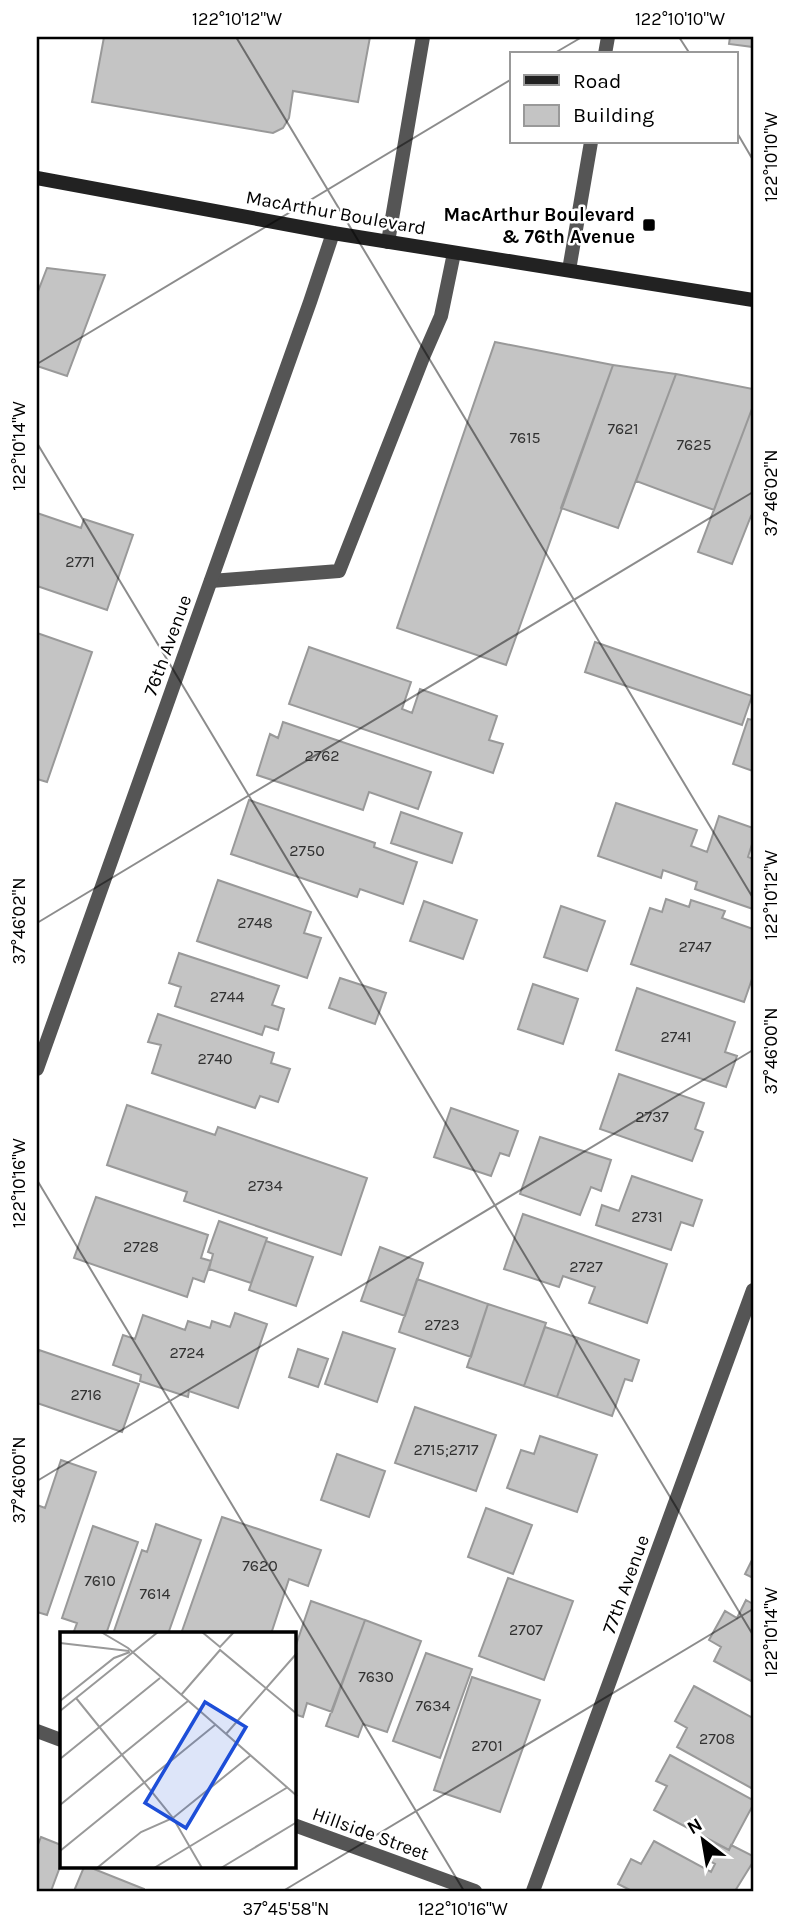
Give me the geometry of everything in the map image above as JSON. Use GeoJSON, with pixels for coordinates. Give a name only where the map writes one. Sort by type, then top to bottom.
{"type":"FeatureCollection","features":[{"type":"Feature","properties":{"kind":"main road","name":"MacArthur Boulevard"},"geometry":{"type":"LineString","coordinates":[[37,178],[333,233],[753,300]]}},
{"type":"Feature","properties":{"kind":"street"},"geometry":{"type":"LineString","coordinates":[[388,242],[423,37]]}},
{"type":"Feature","properties":{"kind":"street"},"geometry":{"type":"LineString","coordinates":[[569,270],[591,144]]}},
{"type":"Feature","properties":{"kind":"street","name":"76th Avenue"},"geometry":{"type":"LineString","coordinates":[[37,1069],[333,233]]}},
{"type":"Feature","properties":{"kind":"street"},"geometry":{"type":"LineString","coordinates":[[211,581],[339,571],[441,316],[454,253]]}},
{"type":"Feature","properties":{"kind":"street","name":"77th Avenue"},"geometry":{"type":"LineString","coordinates":[[533,1891],[753,1290]]}},
{"type":"Feature","properties":{"kind":"street"},"geometry":{"type":"LineString","coordinates":[[37,1731],[60,1740]]}},
{"type":"Feature","properties":{"kind":"street","name":"Hillside Street"},"geometry":{"type":"LineString","coordinates":[[296,1826],[475,1891]]}},
{"type":"Feature","properties":{"kind":"building"},"geometry":{"type":"Polygon","coordinates":[[[104,37],[370,37],[358,102],[293,91],[289,118],[283,128],[273,133],[92,102],[104,37]]]}},
{"type":"Feature","properties":{"kind":"building"},"geometry":{"type":"Polygon","coordinates":[[[730,37],[753,37],[753,47],[729,44],[730,37]]]}},
{"type":"Feature","properties":{"kind":"building"},"geometry":{"type":"Polygon","coordinates":[[[47,268],[105,275],[67,376],[37,366],[37,294],[47,268]]]}},
{"type":"Feature","properties":{"kind":"building"},"geometry":{"type":"Polygon","coordinates":[[[495,342],[613,365],[506,665],[397,628],[495,342]]]}},
{"type":"Feature","properties":{"kind":"building"},"geometry":{"type":"Polygon","coordinates":[[[613,365],[676,374],[618,528],[561,508],[613,365]]]}},
{"type":"Feature","properties":{"kind":"building"},"geometry":{"type":"Polygon","coordinates":[[[676,374],[753,389],[753,406],[714,510],[636,481],[676,374]]]}},
{"type":"Feature","properties":{"kind":"building"},"geometry":{"type":"Polygon","coordinates":[[[753,406],[753,517],[751,516],[732,564],[698,552],[753,406]]]}},
{"type":"Feature","properties":{"kind":"building"},"geometry":{"type":"Polygon","coordinates":[[[37,513],[81,528],[84,519],[133,535],[107,610],[37,586],[37,513]]]}},
{"type":"Feature","properties":{"kind":"building"},"geometry":{"type":"Polygon","coordinates":[[[37,633],[92,652],[47,782],[37,779],[37,633]]]}},
{"type":"Feature","properties":{"kind":"building"},"geometry":{"type":"Polygon","coordinates":[[[595,642],[752,696],[742,725],[585,672],[595,642]]]}},
{"type":"Feature","properties":{"kind":"building"},"geometry":{"type":"Polygon","coordinates":[[[309,647],[411,682],[402,709],[412,713],[420,689],[497,716],[489,740],[503,744],[493,773],[289,704],[309,647]]]}},
{"type":"Feature","properties":{"kind":"building"},"geometry":{"type":"Polygon","coordinates":[[[748,719],[753,720],[753,771],[733,764],[748,719]]]}},
{"type":"Feature","properties":{"kind":"building"},"geometry":{"type":"Polygon","coordinates":[[[283,722],[431,772],[418,809],[369,792],[363,810],[257,775],[270,734],[278,738],[283,722]]]}},
{"type":"Feature","properties":{"kind":"building"},"geometry":{"type":"Polygon","coordinates":[[[249,800],[375,843],[374,847],[417,862],[403,904],[360,889],[357,897],[231,854],[249,800]]]}},
{"type":"Feature","properties":{"kind":"building"},"geometry":{"type":"Polygon","coordinates":[[[616,803],[697,830],[691,846],[707,852],[719,816],[753,828],[753,841],[748,857],[753,859],[753,909],[695,889],[697,882],[663,870],[661,878],[598,856],[616,803]]]}},
{"type":"Feature","properties":{"kind":"building"},"geometry":{"type":"Polygon","coordinates":[[[401,812],[462,833],[452,863],[391,843],[401,812]]]}},
{"type":"Feature","properties":{"kind":"building"},"geometry":{"type":"Polygon","coordinates":[[[218,880],[311,912],[304,933],[321,938],[307,978],[197,941],[218,880]]]}},
{"type":"Feature","properties":{"kind":"building"},"geometry":{"type":"Polygon","coordinates":[[[666,899],[689,907],[691,900],[725,911],[722,918],[753,929],[753,976],[744,1002],[631,964],[650,908],[662,912],[666,899]]]}},
{"type":"Feature","properties":{"kind":"building"},"geometry":{"type":"Polygon","coordinates":[[[424,901],[477,920],[463,959],[410,941],[424,901]]]}},
{"type":"Feature","properties":{"kind":"building"},"geometry":{"type":"Polygon","coordinates":[[[561,906],[605,921],[587,971],[544,957],[561,906]]]}},
{"type":"Feature","properties":{"kind":"building"},"geometry":{"type":"Polygon","coordinates":[[[179,953],[279,986],[272,1005],[284,1009],[278,1030],[265,1026],[262,1035],[175,1006],[181,987],[169,983],[179,953]]]}},
{"type":"Feature","properties":{"kind":"building"},"geometry":{"type":"Polygon","coordinates":[[[340,978],[386,993],[375,1024],[329,1008],[340,978]]]}},
{"type":"Feature","properties":{"kind":"building"},"geometry":{"type":"Polygon","coordinates":[[[533,984],[578,999],[563,1044],[518,1029],[533,984]]]}},
{"type":"Feature","properties":{"kind":"building"},"geometry":{"type":"Polygon","coordinates":[[[637,988],[735,1022],[725,1052],[737,1056],[726,1087],[616,1050],[637,988]]]}},
{"type":"Feature","properties":{"kind":"building"},"geometry":{"type":"Polygon","coordinates":[[[158,1014],[274,1053],[271,1063],[290,1069],[278,1102],[260,1096],[255,1108],[152,1073],[161,1045],[148,1042],[158,1014]]]}},
{"type":"Feature","properties":{"kind":"building"},"geometry":{"type":"Polygon","coordinates":[[[619,1074],[704,1103],[695,1129],[703,1132],[692,1161],[600,1129],[619,1074]]]}},
{"type":"Feature","properties":{"kind":"building"},"geometry":{"type":"Polygon","coordinates":[[[127,1105],[215,1135],[218,1127],[367,1178],[341,1255],[184,1201],[187,1192],[107,1165],[127,1105]]]}},
{"type":"Feature","properties":{"kind":"building"},"geometry":{"type":"Polygon","coordinates":[[[451,1108],[518,1131],[509,1156],[500,1153],[491,1176],[434,1157],[451,1108]]]}},
{"type":"Feature","properties":{"kind":"building"},"geometry":{"type":"Polygon","coordinates":[[[540,1137],[611,1160],[601,1191],[591,1187],[580,1215],[520,1194],[540,1137]]]}},
{"type":"Feature","properties":{"kind":"building"},"geometry":{"type":"Polygon","coordinates":[[[632,1176],[702,1200],[693,1226],[681,1222],[671,1250],[596,1225],[602,1205],[619,1211],[632,1176]]]}},
{"type":"Feature","properties":{"kind":"building"},"geometry":{"type":"Polygon","coordinates":[[[96,1197],[208,1235],[201,1258],[211,1261],[204,1282],[193,1278],[187,1297],[74,1258],[96,1197]]]}},
{"type":"Feature","properties":{"kind":"building"},"geometry":{"type":"Polygon","coordinates":[[[523,1214],[667,1264],[647,1323],[589,1303],[595,1287],[563,1276],[559,1287],[504,1269],[523,1214]]]}},
{"type":"Feature","properties":{"kind":"building"},"geometry":{"type":"Polygon","coordinates":[[[219,1221],[267,1238],[251,1283],[209,1269],[213,1254],[208,1252],[219,1221]]]}},
{"type":"Feature","properties":{"kind":"building"},"geometry":{"type":"Polygon","coordinates":[[[266,1241],[313,1257],[296,1306],[249,1290],[266,1241]]]}},
{"type":"Feature","properties":{"kind":"building"},"geometry":{"type":"Polygon","coordinates":[[[380,1247],[423,1263],[405,1316],[361,1301],[380,1247]]]}},
{"type":"Feature","properties":{"kind":"building"},"geometry":{"type":"Polygon","coordinates":[[[417,1279],[488,1304],[471,1357],[399,1332],[417,1279]]]}},
{"type":"Feature","properties":{"kind":"building"},"geometry":{"type":"Polygon","coordinates":[[[488,1304],[546,1323],[524,1386],[467,1367],[488,1304]]]}},
{"type":"Feature","properties":{"kind":"building"},"geometry":{"type":"Polygon","coordinates":[[[235,1313],[267,1324],[238,1408],[189,1391],[188,1397],[140,1381],[141,1375],[113,1365],[123,1335],[135,1339],[143,1315],[185,1330],[188,1321],[210,1328],[212,1321],[230,1327],[235,1313]]]}},
{"type":"Feature","properties":{"kind":"building"},"geometry":{"type":"Polygon","coordinates":[[[545,1327],[578,1338],[557,1397],[524,1386],[545,1327]]]}},
{"type":"Feature","properties":{"kind":"building"},"geometry":{"type":"Polygon","coordinates":[[[343,1332],[395,1349],[377,1402],[325,1384],[343,1332]]]}},
{"type":"Feature","properties":{"kind":"building"},"geometry":{"type":"Polygon","coordinates":[[[578,1338],[639,1360],[632,1381],[625,1379],[612,1416],[557,1397],[578,1338]]]}},
{"type":"Feature","properties":{"kind":"building"},"geometry":{"type":"Polygon","coordinates":[[[298,1349],[328,1359],[318,1387],[289,1377],[298,1349]]]}},
{"type":"Feature","properties":{"kind":"building"},"geometry":{"type":"Polygon","coordinates":[[[39,1350],[139,1384],[122,1432],[37,1403],[39,1350]]]}},
{"type":"Feature","properties":{"kind":"building"},"geometry":{"type":"Polygon","coordinates":[[[415,1407],[496,1435],[476,1491],[395,1463],[415,1407]]]}},
{"type":"Feature","properties":{"kind":"building"},"geometry":{"type":"Polygon","coordinates":[[[540,1436],[597,1455],[577,1512],[507,1488],[521,1450],[534,1454],[540,1436]]]}},
{"type":"Feature","properties":{"kind":"building"},"geometry":{"type":"Polygon","coordinates":[[[337,1454],[385,1471],[369,1517],[321,1500],[337,1454]]]}},
{"type":"Feature","properties":{"kind":"building"},"geometry":{"type":"Polygon","coordinates":[[[61,1460],[96,1472],[47,1615],[37,1612],[37,1505],[45,1508],[61,1460]]]}},
{"type":"Feature","properties":{"kind":"building"},"geometry":{"type":"Polygon","coordinates":[[[486,1508],[532,1525],[513,1574],[468,1557],[486,1508]]]}},
{"type":"Feature","properties":{"kind":"building"},"geometry":{"type":"Polygon","coordinates":[[[222,1517],[321,1550],[308,1586],[289,1579],[272,1632],[182,1632],[222,1517]]]}},
{"type":"Feature","properties":{"kind":"building"},"geometry":{"type":"Polygon","coordinates":[[[156,1524],[201,1540],[169,1632],[114,1632],[142,1550],[147,1552],[156,1524]]]}},
{"type":"Feature","properties":{"kind":"building"},"geometry":{"type":"Polygon","coordinates":[[[93,1526],[138,1542],[107,1632],[74,1632],[77,1623],[62,1618],[93,1526]]]}},
{"type":"Feature","properties":{"kind":"building"},"geometry":{"type":"Polygon","coordinates":[[[753,1558],[753,1578],[745,1574],[753,1558]]]}},
{"type":"Feature","properties":{"kind":"building"},"geometry":{"type":"Polygon","coordinates":[[[508,1578],[573,1601],[544,1680],[479,1656],[508,1578]]]}},
{"type":"Feature","properties":{"kind":"building"},"geometry":{"type":"Polygon","coordinates":[[[746,1600],[753,1604],[753,1682],[714,1661],[721,1647],[709,1640],[725,1611],[737,1618],[746,1600]]]}},
{"type":"Feature","properties":{"kind":"building"},"geometry":{"type":"Polygon","coordinates":[[[311,1601],[365,1620],[332,1712],[307,1703],[303,1717],[296,1715],[296,1645],[311,1601]]]}},
{"type":"Feature","properties":{"kind":"building"},"geometry":{"type":"Polygon","coordinates":[[[365,1620],[421,1641],[387,1732],[363,1724],[358,1737],[326,1726],[365,1620]]]}},
{"type":"Feature","properties":{"kind":"building"},"geometry":{"type":"Polygon","coordinates":[[[426,1653],[472,1669],[440,1758],[393,1741],[426,1653]]]}},
{"type":"Feature","properties":{"kind":"building"},"geometry":{"type":"Polygon","coordinates":[[[472,1677],[540,1700],[500,1812],[434,1790],[472,1677]]]}},
{"type":"Feature","properties":{"kind":"building"},"geometry":{"type":"Polygon","coordinates":[[[694,1686],[753,1718],[753,1789],[677,1747],[687,1728],[675,1721],[694,1686]]]}},
{"type":"Feature","properties":{"kind":"building"},"geometry":{"type":"Polygon","coordinates":[[[670,1755],[753,1800],[753,1805],[729,1850],[654,1810],[667,1786],[656,1781],[670,1755]]]}},
{"type":"Feature","properties":{"kind":"building"},"geometry":{"type":"Polygon","coordinates":[[[41,1837],[60,1845],[60,1867],[51,1891],[37,1891],[37,1847],[41,1837]]]}},
{"type":"Feature","properties":{"kind":"building"},"geometry":{"type":"Polygon","coordinates":[[[654,1841],[711,1872],[715,1864],[706,1859],[715,1843],[729,1850],[731,1845],[753,1856],[753,1862],[735,1891],[632,1891],[618,1884],[631,1859],[641,1864],[654,1841]]]}},
{"type":"Feature","properties":{"kind":"building"},"geometry":{"type":"Polygon","coordinates":[[[84,1868],[92,1868],[144,1889],[144,1891],[74,1891],[84,1868]]]}},
{"type":"Feature","properties":{"kind":"place","name":"MacArthur Boulevard & 76th Avenue"},"geometry":{"type":"Point","coordinates":[649,225]}}]}
